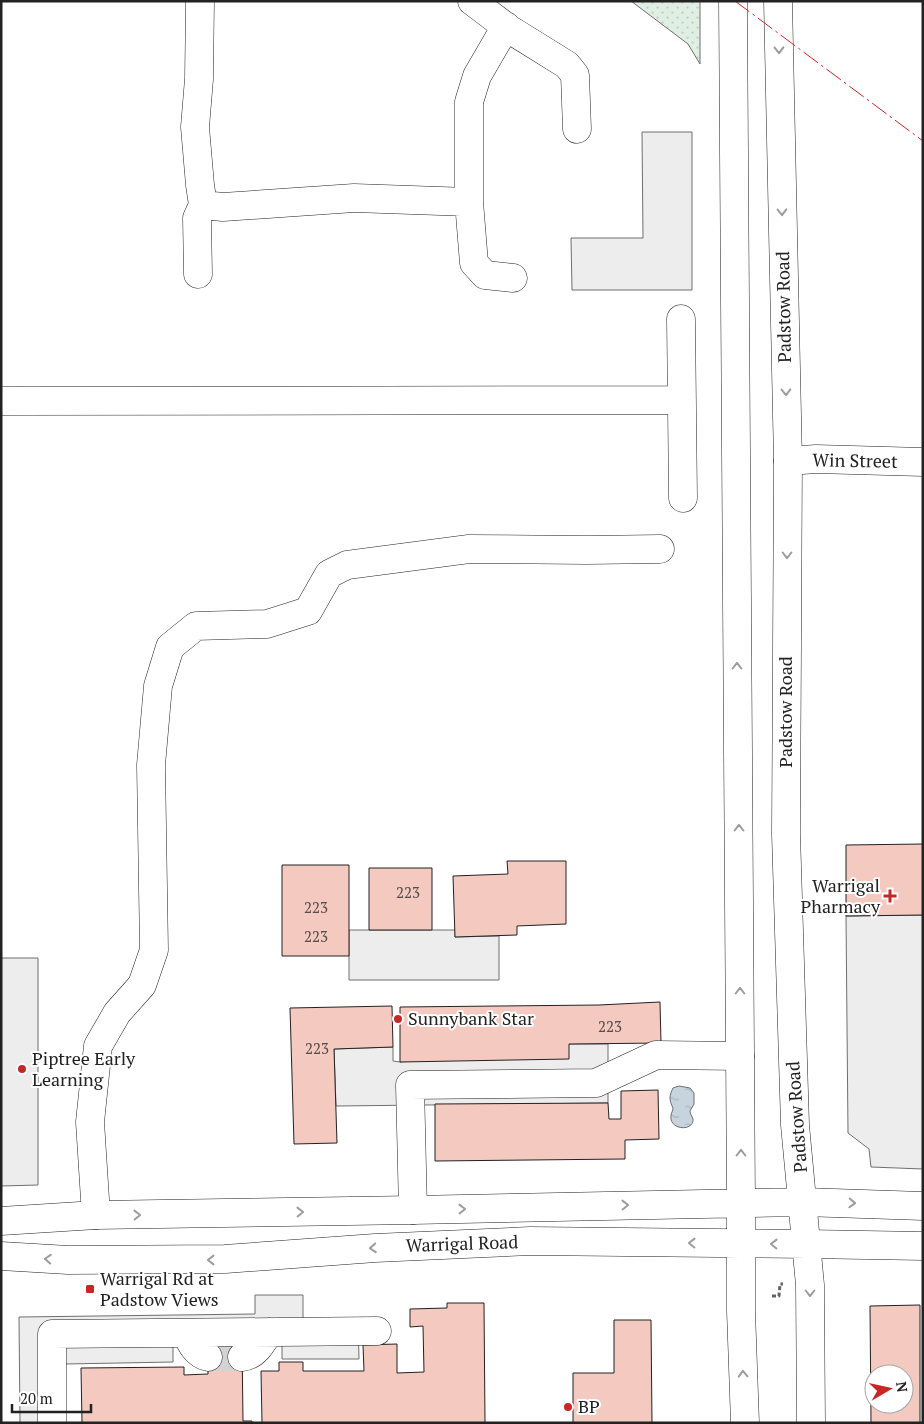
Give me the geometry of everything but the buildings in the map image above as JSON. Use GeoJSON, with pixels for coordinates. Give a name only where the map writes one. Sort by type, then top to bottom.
{"type":"FeatureCollection","features":[{"type":"Feature","properties":{"kind":"main road"},"geometry":{"type":"LineString","coordinates":[[198,274],[197,218],[203,205],[195,127],[199,79],[200,1]]}},
{"type":"Feature","properties":{"kind":"main road"},"geometry":{"type":"LineString","coordinates":[[472,1],[506,26],[566,65],[575,75],[577,129]]}},
{"type":"Feature","properties":{"kind":"main road"},"geometry":{"type":"LineString","coordinates":[[732,1],[741,1312],[745,1423]]}},
{"type":"Feature","properties":{"kind":"main road","name":"Padstow Road"},"geometry":{"type":"LineString","coordinates":[[778,1],[788,461],[786,834],[795,1124],[810,1285],[810,1423]]}},
{"type":"Feature","properties":{"kind":"main road"},"geometry":{"type":"LineString","coordinates":[[506,26],[477,76],[469,102],[469,202],[474,263],[486,275],[513,278]]}},
{"type":"Feature","properties":{"kind":"main road"},"geometry":{"type":"LineString","coordinates":[[203,205],[223,207],[354,198],[469,202]]}},
{"type":"Feature","properties":{"kind":"main road"},"geometry":{"type":"LineString","coordinates":[[681,319],[683,498]]}},
{"type":"Feature","properties":{"kind":"main road"},"geometry":{"type":"LineString","coordinates":[[1,401],[682,400]]}},
{"type":"Feature","properties":{"kind":"main road","name":"Win Street"},"geometry":{"type":"LineString","coordinates":[[788,461],[816,459],[923,462]]}},
{"type":"Feature","properties":{"kind":"main road"},"geometry":{"type":"LineString","coordinates":[[96,1215],[90,1122],[98,1046],[117,1013],[142,985],[154,950],[151,765],[158,686],[170,647],[196,626],[266,624],[308,611],[329,574],[348,564],[469,549],[660,549]]}},
{"type":"Feature","properties":{"kind":"main road"},"geometry":{"type":"LineString","coordinates":[[413,1210],[410,1084],[596,1083],[656,1055],[740,1056]]}},
{"type":"Feature","properties":{"kind":"main road","name":"Warrigal Road"},"geometry":{"type":"LineString","coordinates":[[1,1221],[96,1215],[741,1202],[923,1206]]}},
{"type":"Feature","properties":{"kind":"main road","name":"Warrigal Road"},"geometry":{"type":"LineString","coordinates":[[1,1256],[68,1260],[226,1260],[375,1248],[530,1241],[923,1246]]}},
{"type":"Feature","properties":{"kind":"main road"},"geometry":{"type":"LineString","coordinates":[[52,1423],[52,1334],[377,1331]]}},
{"type":"Feature","properties":{"kind":"main road"},"geometry":{"type":"LineString","coordinates":[[242,1357],[247,1356],[260,1346],[269,1332]]}},
{"type":"Feature","properties":{"kind":"main road"},"geometry":{"type":"LineString","coordinates":[[186,1333],[191,1344],[201,1355],[208,1357]]}},
{"type":"Feature","properties":{"kind":"path"},"geometry":{"type":"LineString","coordinates":[[772,1296],[779,1296],[780,1284],[789,1284]]}},
{"type":"Feature","properties":{"kind":"green space"},"geometry":{"type":"Polygon","coordinates":[[[631,1],[700,1],[700,64],[688,44],[631,1]]]}},
{"type":"Feature","properties":{"kind":"shaded area"},"geometry":{"type":"Polygon","coordinates":[[[642,132],[692,132],[692,290],[572,290],[571,238],[643,238],[642,132]]]}},
{"type":"Feature","properties":{"kind":"shaded area"},"geometry":{"type":"Polygon","coordinates":[[[923,915],[923,1169],[871,1167],[869,1149],[848,1133],[846,916],[923,915]]]}},
{"type":"Feature","properties":{"kind":"shaded area"},"geometry":{"type":"Polygon","coordinates":[[[349,930],[455,930],[455,937],[499,936],[499,980],[349,980],[349,930]]]}},
{"type":"Feature","properties":{"kind":"shaded area","name":"Piptree Early Learning"},"geometry":{"type":"Polygon","coordinates":[[[1,958],[38,958],[38,1185],[1,1186],[1,958]]]}},
{"type":"Feature","properties":{"kind":"shaded area"},"geometry":{"type":"Polygon","coordinates":[[[569,1044],[608,1044],[608,1103],[336,1106],[334,1049],[393,1047],[393,1061],[400,1062],[569,1044]]]}},
{"type":"Feature","properties":{"kind":"shaded area"},"geometry":{"type":"Polygon","coordinates":[[[255,1295],[303,1295],[303,1320],[358,1319],[359,1359],[282,1359],[282,1339],[173,1340],[173,1362],[65,1364],[65,1423],[20,1423],[19,1317],[255,1314],[255,1295]]]}},
{"type":"Feature","properties":{"kind":"water"},"geometry":{"type":"Polygon","coordinates":[[[679,1086],[690,1088],[694,1093],[694,1104],[690,1111],[693,1119],[692,1123],[690,1126],[682,1128],[677,1127],[671,1121],[673,1108],[670,1096],[673,1088],[679,1086]]]}},
{"type":"Feature","properties":{"kind":"tunnel"},"geometry":{"type":"LineString","coordinates":[[208,1357],[242,1357]]}},
{"type":"Feature","properties":{"kind":"power"},"geometry":{"type":"LineString","coordinates":[[735,1],[923,141]]}},
{"type":"Feature","properties":{"kind":"place","name":"Warrigal Pharmacy"},"geometry":{"type":"Point","coordinates":[890,896]}},
{"type":"Feature","properties":{"kind":"place","name":"Sunnybank Star"},"geometry":{"type":"Point","coordinates":[398,1019]}},
{"type":"Feature","properties":{"kind":"place","name":"Piptree Early Learning"},"geometry":{"type":"Point","coordinates":[22,1069]}},
{"type":"Feature","properties":{"kind":"place","name":"Warrigal Rd at Padstow Views"},"geometry":{"type":"Point","coordinates":[90,1289]}},
{"type":"Feature","properties":{"kind":"place","name":"BP"},"geometry":{"type":"Point","coordinates":[568,1407]}}]}
